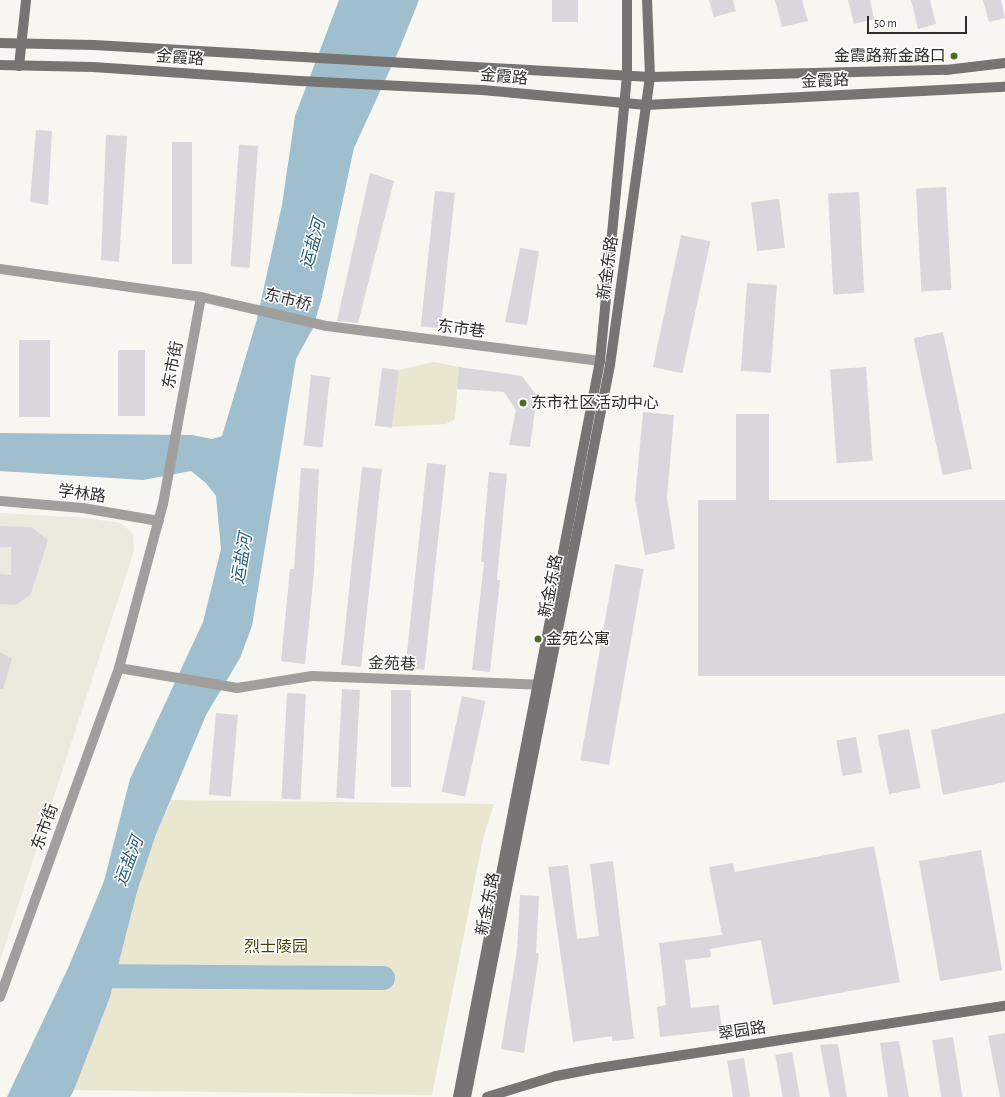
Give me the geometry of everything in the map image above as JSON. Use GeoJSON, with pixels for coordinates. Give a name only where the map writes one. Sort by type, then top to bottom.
{"type":"FeatureCollection","features":[{"type":"Feature","properties":{"kind":"main road"},"geometry":{"type":"LineString","coordinates":[[19,66],[20,44],[26,0]]}},
{"type":"Feature","properties":{"kind":"main road","name":"新金东路"},"geometry":{"type":"LineString","coordinates":[[458,1097],[536,684],[600,361],[624,103],[626,76],[627,0]]}},
{"type":"Feature","properties":{"kind":"main road","name":"新金东路"},"geometry":{"type":"LineString","coordinates":[[466,1097],[610,365],[650,77],[647,0]]}},
{"type":"Feature","properties":{"kind":"main road","name":"金霞路"},"geometry":{"type":"LineString","coordinates":[[0,43],[94,45],[650,77],[946,70],[1005,63]]}},
{"type":"Feature","properties":{"kind":"main road","name":"金霞路"},"geometry":{"type":"LineString","coordinates":[[0,65],[93,67],[300,81],[482,90],[646,105],[1005,87]]}},
{"type":"Feature","properties":{"kind":"main road","name":"翠园路"},"geometry":{"type":"LineString","coordinates":[[487,1097],[556,1076],[598,1068],[1005,1006]]}},
{"type":"Feature","properties":{"kind":"street","name":"东市桥"},"geometry":{"type":"LineString","coordinates":[[0,270],[201,297],[252,307],[318,323]]}},
{"type":"Feature","properties":{"kind":"street","name":"东市街"},"geometry":{"type":"LineString","coordinates":[[0,996],[119,668],[163,504],[201,297]]}},
{"type":"Feature","properties":{"kind":"street","name":"东市巷"},"geometry":{"type":"LineString","coordinates":[[318,323],[600,361]]}},
{"type":"Feature","properties":{"kind":"street","name":"学林路"},"geometry":{"type":"LineString","coordinates":[[0,501],[83,508],[159,521]]}},
{"type":"Feature","properties":{"kind":"street","name":"金苑巷"},"geometry":{"type":"LineString","coordinates":[[119,668],[237,688],[312,676],[536,684],[547,686]]}},
{"type":"Feature","properties":{"kind":"shaded area"},"geometry":{"type":"Polygon","coordinates":[[[0,513],[85,518],[121,523],[133,534],[134,551],[0,961],[0,513]]]}},
{"type":"Feature","properties":{"kind":"green space"},"geometry":{"type":"Polygon","coordinates":[[[434,362],[459,367],[455,419],[446,424],[389,427],[399,370],[434,362]]]}},
{"type":"Feature","properties":{"kind":"green space","name":"烈士陵园"},"geometry":{"type":"Polygon","coordinates":[[[171,800],[494,804],[483,839],[432,1095],[74,1090],[110,997],[137,892],[155,837],[171,800]]]}},
{"type":"Feature","properties":{"kind":"water","name":"运盐河"},"geometry":{"type":"Polygon","coordinates":[[[339,0],[419,0],[399,50],[354,148],[322,297],[313,328],[296,359],[252,626],[240,658],[206,715],[155,837],[137,892],[110,997],[74,1090],[70,1097],[7,1097],[69,966],[104,881],[130,779],[203,622],[221,549],[216,496],[206,483],[191,471],[143,480],[0,471],[0,433],[192,435],[212,439],[222,436],[257,319],[282,205],[295,116],[339,0]]]}},
{"type":"Feature","properties":{"kind":"building"},"geometry":{"type":"Polygon","coordinates":[[[552,0],[578,0],[578,22],[552,22],[552,0]]]}},
{"type":"Feature","properties":{"kind":"building"},"geometry":{"type":"Polygon","coordinates":[[[709,0],[733,0],[736,11],[714,17],[709,0]]]}},
{"type":"Feature","properties":{"kind":"building"},"geometry":{"type":"Polygon","coordinates":[[[775,0],[802,0],[808,21],[782,27],[775,0]]]}},
{"type":"Feature","properties":{"kind":"building"},"geometry":{"type":"Polygon","coordinates":[[[848,0],[870,0],[874,19],[854,24],[848,0]]]}},
{"type":"Feature","properties":{"kind":"building"},"geometry":{"type":"Polygon","coordinates":[[[911,0],[930,0],[936,24],[918,29],[911,0]]]}},
{"type":"Feature","properties":{"kind":"building"},"geometry":{"type":"Polygon","coordinates":[[[983,0],[1001,0],[1005,18],[989,22],[983,0]]]}},
{"type":"Feature","properties":{"kind":"building"},"geometry":{"type":"Polygon","coordinates":[[[36,130],[52,131],[48,205],[30,202],[36,130]]]}},
{"type":"Feature","properties":{"kind":"building"},"geometry":{"type":"Polygon","coordinates":[[[106,135],[127,136],[119,262],[101,260],[106,135]]]}},
{"type":"Feature","properties":{"kind":"building"},"geometry":{"type":"Polygon","coordinates":[[[172,142],[192,142],[192,264],[172,264],[172,142]]]}},
{"type":"Feature","properties":{"kind":"building"},"geometry":{"type":"Polygon","coordinates":[[[239,145],[258,146],[249,268],[231,266],[239,145]]]}},
{"type":"Feature","properties":{"kind":"building"},"geometry":{"type":"Polygon","coordinates":[[[370,173],[394,181],[358,323],[337,321],[370,173]]]}},
{"type":"Feature","properties":{"kind":"building"},"geometry":{"type":"Polygon","coordinates":[[[946,187],[951,290],[921,291],[916,189],[946,187]]]}},
{"type":"Feature","properties":{"kind":"building"},"geometry":{"type":"Polygon","coordinates":[[[435,191],[455,193],[441,328],[421,326],[435,191]]]}},
{"type":"Feature","properties":{"kind":"building"},"geometry":{"type":"Polygon","coordinates":[[[859,192],[864,293],[833,294],[828,194],[859,192]]]}},
{"type":"Feature","properties":{"kind":"building"},"geometry":{"type":"Polygon","coordinates":[[[779,199],[785,248],[757,251],[751,202],[779,199]]]}},
{"type":"Feature","properties":{"kind":"building"},"geometry":{"type":"Polygon","coordinates":[[[681,235],[710,241],[682,373],[653,367],[681,235]]]}},
{"type":"Feature","properties":{"kind":"building"},"geometry":{"type":"Polygon","coordinates":[[[520,248],[539,251],[527,325],[505,322],[520,248]]]}},
{"type":"Feature","properties":{"kind":"building"},"geometry":{"type":"Polygon","coordinates":[[[747,283],[777,285],[771,373],[741,371],[747,283]]]}},
{"type":"Feature","properties":{"kind":"building"},"geometry":{"type":"Polygon","coordinates":[[[943,332],[972,469],[943,475],[914,338],[943,332]]]}},
{"type":"Feature","properties":{"kind":"building"},"geometry":{"type":"Polygon","coordinates":[[[19,340],[50,340],[50,417],[19,417],[19,340]]]}},
{"type":"Feature","properties":{"kind":"building"},"geometry":{"type":"Polygon","coordinates":[[[118,350],[145,350],[145,416],[118,416],[118,350]]]}},
{"type":"Feature","properties":{"kind":"building","name":"东市社区活动中心"},"geometry":{"type":"Polygon","coordinates":[[[459,367],[522,376],[537,396],[530,447],[509,445],[516,410],[504,392],[457,389],[459,367]]]}},
{"type":"Feature","properties":{"kind":"building"},"geometry":{"type":"Polygon","coordinates":[[[866,367],[873,461],[837,463],[830,370],[866,367]]]}},
{"type":"Feature","properties":{"kind":"building"},"geometry":{"type":"Polygon","coordinates":[[[382,368],[399,370],[392,428],[375,426],[382,368]]]}},
{"type":"Feature","properties":{"kind":"building"},"geometry":{"type":"Polygon","coordinates":[[[311,375],[330,377],[322,448],[304,446],[311,375]]]}},
{"type":"Feature","properties":{"kind":"building"},"geometry":{"type":"Polygon","coordinates":[[[643,412],[674,415],[667,498],[675,549],[645,555],[635,499],[643,412]]]}},
{"type":"Feature","properties":{"kind":"building"},"geometry":{"type":"Polygon","coordinates":[[[736,414],[769,414],[769,511],[736,511],[736,414]]]}},
{"type":"Feature","properties":{"kind":"building"},"geometry":{"type":"Polygon","coordinates":[[[427,463],[446,465],[424,670],[405,668],[427,463]]]}},
{"type":"Feature","properties":{"kind":"building"},"geometry":{"type":"Polygon","coordinates":[[[362,467],[382,469],[361,667],[341,665],[362,467]]]}},
{"type":"Feature","properties":{"kind":"building"},"geometry":{"type":"Polygon","coordinates":[[[301,468],[319,469],[314,572],[305,664],[281,661],[290,569],[294,569],[301,468]]]}},
{"type":"Feature","properties":{"kind":"building"},"geometry":{"type":"Polygon","coordinates":[[[489,472],[507,474],[497,580],[500,580],[490,672],[472,670],[484,562],[481,562],[489,472]]]}},
{"type":"Feature","properties":{"kind":"building"},"geometry":{"type":"Polygon","coordinates":[[[698,500],[1005,500],[1005,676],[698,676],[698,500]]]}},
{"type":"Feature","properties":{"kind":"building"},"geometry":{"type":"Polygon","coordinates":[[[0,526],[31,527],[48,540],[31,594],[16,605],[0,604],[0,574],[11,575],[11,547],[0,547],[0,526]]]}},
{"type":"Feature","properties":{"kind":"building"},"geometry":{"type":"Polygon","coordinates":[[[615,564],[644,569],[609,765],[580,760],[615,564]]]}},
{"type":"Feature","properties":{"kind":"building"},"geometry":{"type":"Polygon","coordinates":[[[0,652],[12,659],[3,689],[0,689],[0,652]]]}},
{"type":"Feature","properties":{"kind":"building"},"geometry":{"type":"Polygon","coordinates":[[[342,689],[360,690],[354,799],[336,798],[342,689]]]}},
{"type":"Feature","properties":{"kind":"building"},"geometry":{"type":"Polygon","coordinates":[[[391,690],[411,690],[411,787],[391,787],[391,690]]]}},
{"type":"Feature","properties":{"kind":"building"},"geometry":{"type":"Polygon","coordinates":[[[287,693],[306,694],[300,800],[281,799],[287,693]]]}},
{"type":"Feature","properties":{"kind":"building"},"geometry":{"type":"Polygon","coordinates":[[[462,696],[485,701],[465,797],[442,792],[462,696]]]}},
{"type":"Feature","properties":{"kind":"building"},"geometry":{"type":"Polygon","coordinates":[[[216,713],[238,715],[231,797],[209,795],[216,713]]]}},
{"type":"Feature","properties":{"kind":"building"},"geometry":{"type":"Polygon","coordinates":[[[1005,713],[1005,782],[943,795],[931,730],[1005,713]]]}},
{"type":"Feature","properties":{"kind":"building"},"geometry":{"type":"Polygon","coordinates":[[[909,729],[920,788],[889,794],[878,735],[909,729]]]}},
{"type":"Feature","properties":{"kind":"building"},"geometry":{"type":"Polygon","coordinates":[[[856,737],[862,772],[843,776],[836,740],[856,737]]]}},
{"type":"Feature","properties":{"kind":"building"},"geometry":{"type":"Polygon","coordinates":[[[874,846],[900,982],[773,1005],[761,940],[710,949],[711,957],[685,960],[691,1008],[719,1005],[722,1030],[660,1037],[657,1007],[666,1005],[659,943],[722,935],[709,867],[733,863],[735,872],[874,846]]]}},
{"type":"Feature","properties":{"kind":"building"},"geometry":{"type":"Polygon","coordinates":[[[981,850],[1002,970],[940,981],[919,861],[981,850]]]}},
{"type":"Feature","properties":{"kind":"building"},"geometry":{"type":"Polygon","coordinates":[[[613,861],[634,1039],[612,1041],[612,1036],[573,1042],[548,867],[568,865],[577,939],[599,936],[590,864],[613,861]]]}},
{"type":"Feature","properties":{"kind":"building"},"geometry":{"type":"Polygon","coordinates":[[[520,895],[539,896],[536,953],[539,954],[524,1053],[501,1049],[517,950],[520,895]]]}},
{"type":"Feature","properties":{"kind":"building"},"geometry":{"type":"Polygon","coordinates":[[[1005,1033],[1005,1097],[1000,1097],[988,1036],[1005,1033]]]}},
{"type":"Feature","properties":{"kind":"building"},"geometry":{"type":"Polygon","coordinates":[[[953,1037],[963,1097],[941,1097],[932,1040],[953,1037]]]}},
{"type":"Feature","properties":{"kind":"building"},"geometry":{"type":"Polygon","coordinates":[[[899,1041],[909,1097],[888,1097],[880,1043],[899,1041]]]}},
{"type":"Feature","properties":{"kind":"building"},"geometry":{"type":"Polygon","coordinates":[[[838,1044],[847,1097],[830,1097],[820,1045],[838,1044]]]}},
{"type":"Feature","properties":{"kind":"building"},"geometry":{"type":"Polygon","coordinates":[[[792,1052],[800,1097],[783,1097],[775,1055],[792,1052]]]}},
{"type":"Feature","properties":{"kind":"building"},"geometry":{"type":"Polygon","coordinates":[[[744,1058],[750,1097],[733,1097],[727,1061],[744,1058]]]}},
{"type":"Feature","properties":{"kind":"waterway"},"geometry":{"type":"LineString","coordinates":[[85,976],[383,978]]}},
{"type":"Feature","properties":{"kind":"place","name":"金霞路新金路口"},"geometry":{"type":"Point","coordinates":[954,56]}},
{"type":"Feature","properties":{"kind":"place","name":"东市社区活动中心"},"geometry":{"type":"Point","coordinates":[523,403]}},
{"type":"Feature","properties":{"kind":"place","name":"金苑公寓"},"geometry":{"type":"Point","coordinates":[538,639]}}]}
